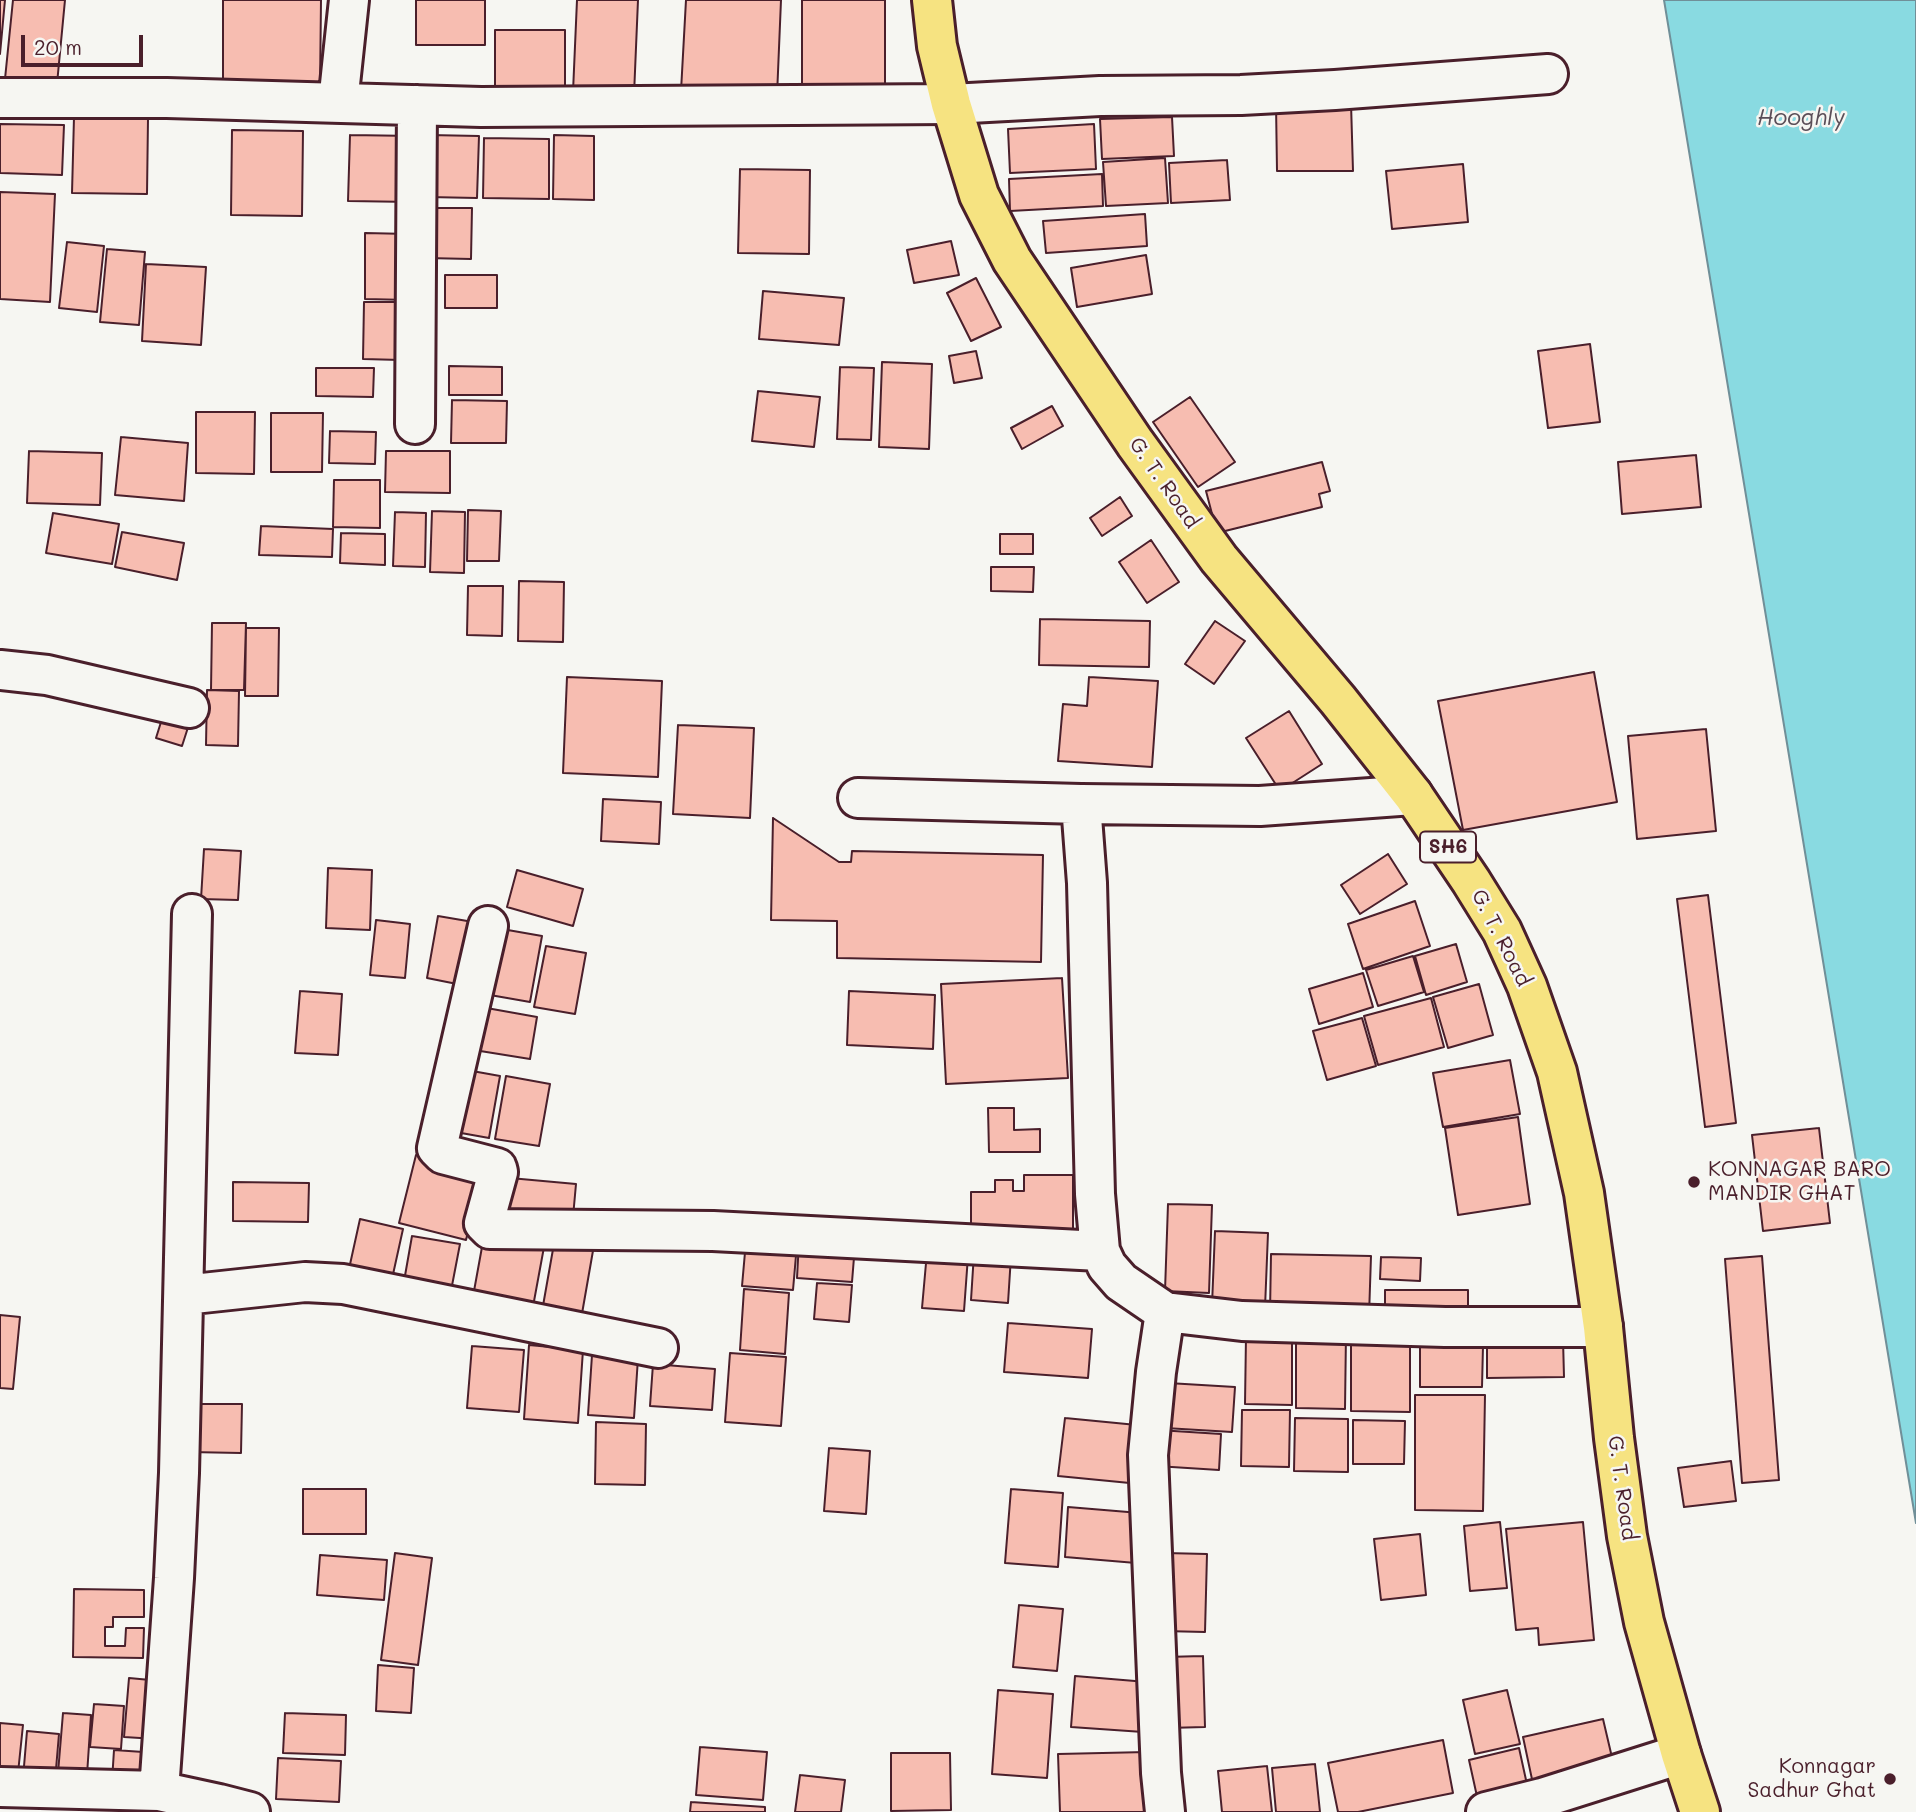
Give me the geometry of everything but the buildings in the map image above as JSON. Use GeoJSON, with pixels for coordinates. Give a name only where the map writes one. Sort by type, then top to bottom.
{"type":"FeatureCollection","features":[{"type":"Feature","properties":{"kind":"main road","name":"G. T. Road"},"geometry":{"type":"LineString","coordinates":[[932,0],[937,46],[951,104],[979,195],[1020,271],[1135,443],[1219,559],[1338,700],[1413,795],[1472,881],[1502,931],[1527,986],[1557,1072],[1584,1193],[1603,1326],[1627,1536],[1644,1622],[1700,1812]]}},
{"type":"Feature","properties":{"kind":"street"},"geometry":{"type":"LineString","coordinates":[[338,103],[349,0]]}},
{"type":"Feature","properties":{"kind":"street"},"geometry":{"type":"LineString","coordinates":[[0,97],[481,107],[951,104],[1100,96],[1241,95],[1549,74]]}},
{"type":"Feature","properties":{"kind":"street"},"geometry":{"type":"LineString","coordinates":[[415,424],[417,105]]}},
{"type":"Feature","properties":{"kind":"street"},"geometry":{"type":"LineString","coordinates":[[0,670],[47,675],[189,708]]}},
{"type":"Feature","properties":{"kind":"street"},"geometry":{"type":"LineString","coordinates":[[858,798],[1260,806],[1413,795]]}},
{"type":"Feature","properties":{"kind":"street"},"geometry":{"type":"LineString","coordinates":[[1082,804],[1087,883],[1095,1194],[1100,1251],[1107,1266],[1121,1282],[1165,1312],[1242,1321],[1432,1326],[1603,1326]]}},
{"type":"Feature","properties":{"kind":"street"},"geometry":{"type":"LineString","coordinates":[[159,1791],[174,1578],[184,1295],[192,914]]}},
{"type":"Feature","properties":{"kind":"street"},"geometry":{"type":"LineString","coordinates":[[488,926],[437,1148],[443,1154],[497,1168],[484,1223],[488,1227],[713,1231],[1100,1251]]}},
{"type":"Feature","properties":{"kind":"street"},"geometry":{"type":"LineString","coordinates":[[184,1295],[305,1282],[343,1284],[658,1348]]}},
{"type":"Feature","properties":{"kind":"street"},"geometry":{"type":"LineString","coordinates":[[1165,1312],[1150,1429],[1149,1484],[1165,1812]]}},
{"type":"Feature","properties":{"kind":"street"},"geometry":{"type":"LineString","coordinates":[[1486,1812],[1542,1798],[1681,1754]]}},
{"type":"Feature","properties":{"kind":"street"},"geometry":{"type":"LineString","coordinates":[[0,1787],[159,1791],[250,1812]]}},
{"type":"Feature","properties":{"kind":"water","name":"Hooghly"},"geometry":{"type":"Polygon","coordinates":[[[1664,0],[1916,0],[1916,1523],[1664,0]]]}},
{"type":"Feature","properties":{"kind":"place","name":"KONNAGAR BARO MANDIR GHAT"},"geometry":{"type":"Point","coordinates":[1694,1182]}},
{"type":"Feature","properties":{"kind":"place","name":"Konnagar Sadhur Ghat"},"geometry":{"type":"Point","coordinates":[1890,1779]}}]}
